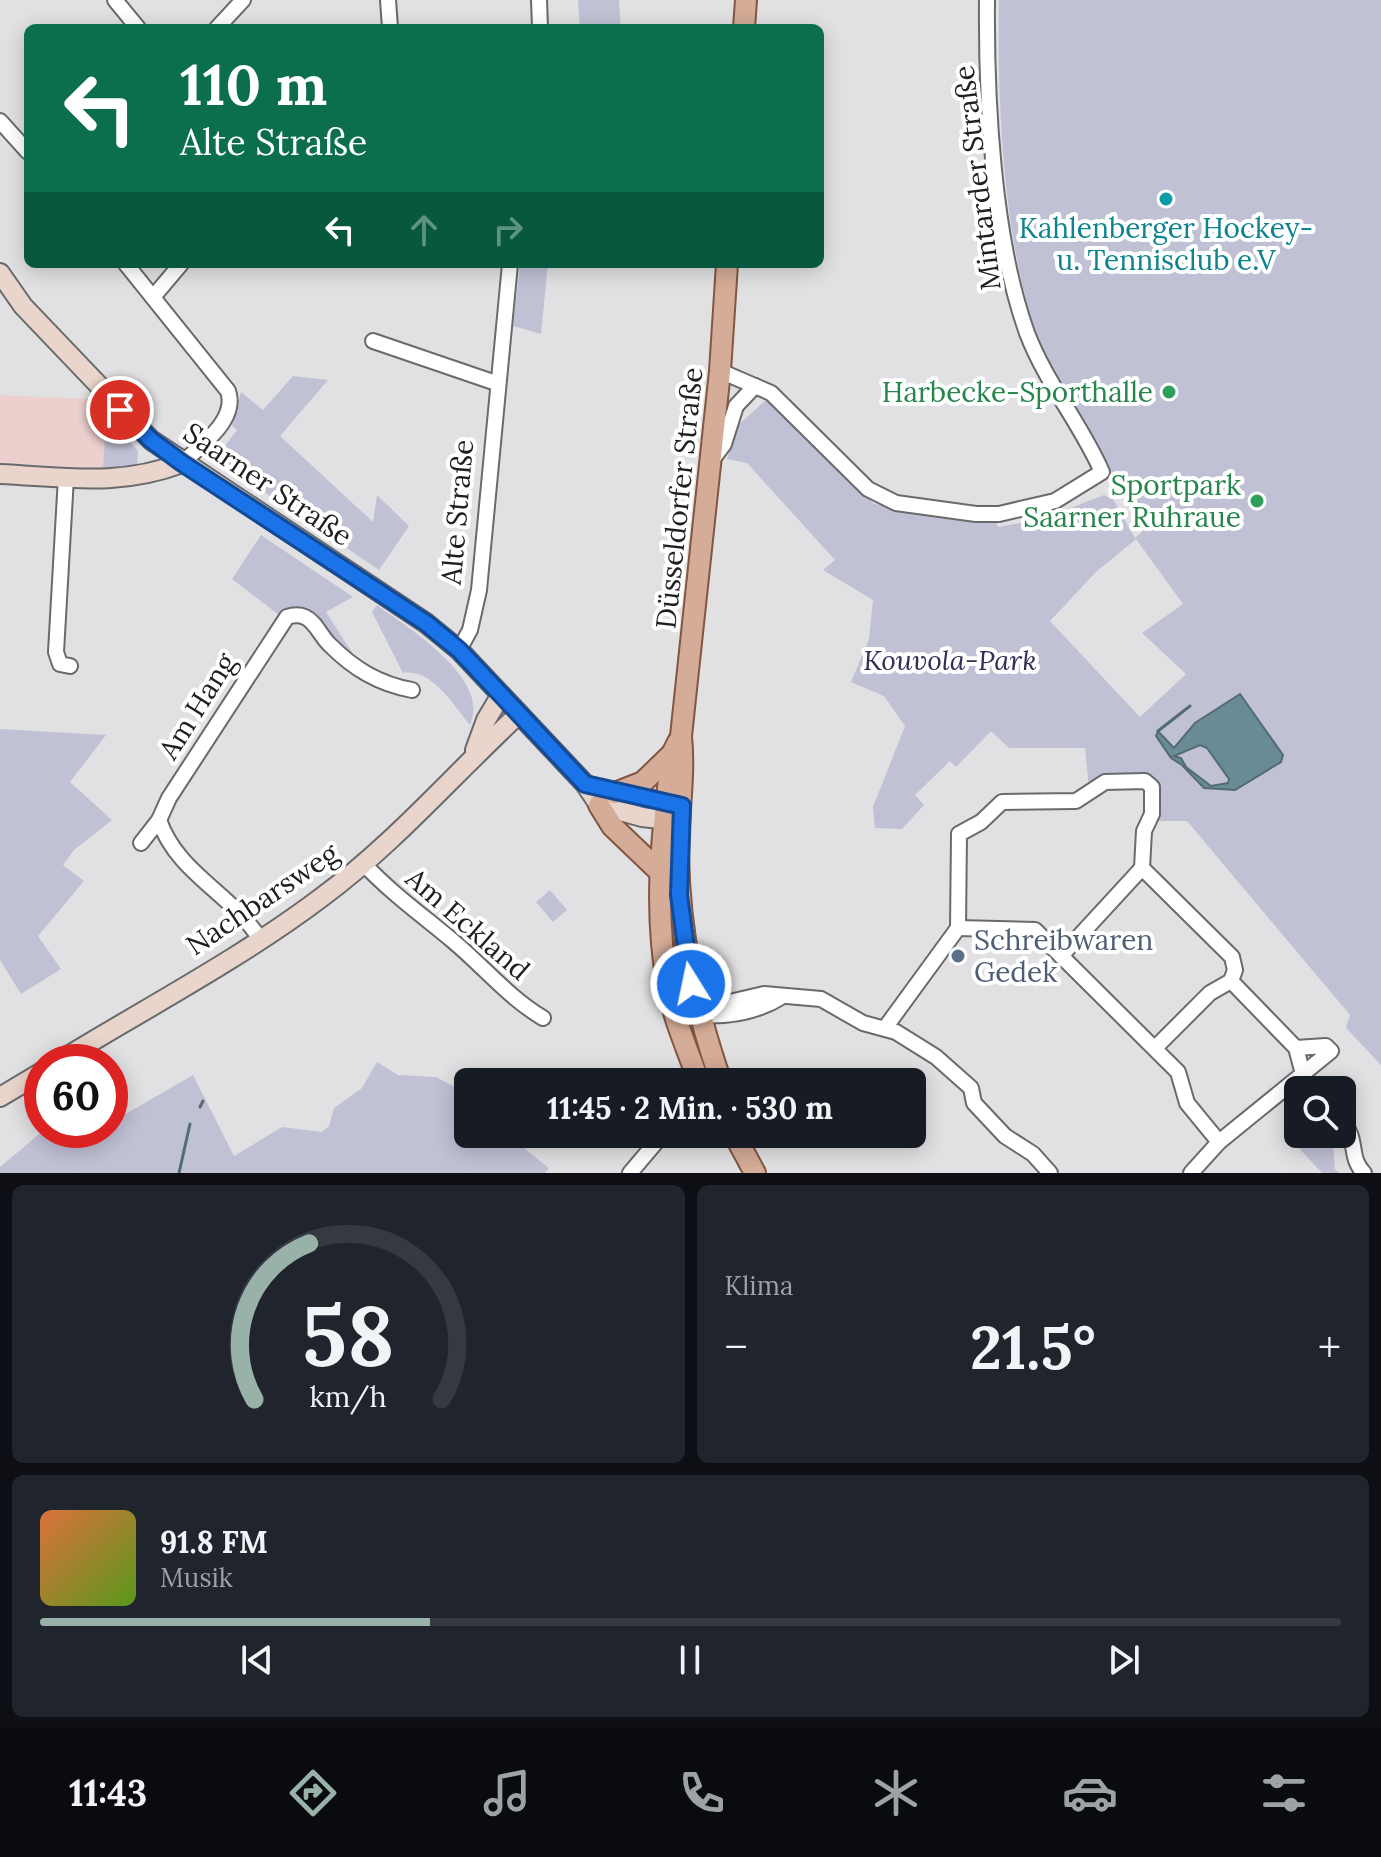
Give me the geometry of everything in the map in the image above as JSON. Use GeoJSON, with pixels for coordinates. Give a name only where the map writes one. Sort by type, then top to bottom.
{"type":"FeatureCollection","features":[{"type":"Feature","properties":{"kind":"main road"},"geometry":{"type":"LineString","coordinates":[[744,24],[746,0]]}},
{"type":"Feature","properties":{"kind":"main road","name":"Düsseldorfer Straße"},"geometry":{"type":"LineString","coordinates":[[673,812],[676,745],[720,371],[727,268]]}},
{"type":"Feature","properties":{"kind":"main road"},"geometry":{"type":"LineString","coordinates":[[659,871],[612,826],[607,799],[643,782],[676,745]]}},
{"type":"Feature","properties":{"kind":"main road"},"geometry":{"type":"LineString","coordinates":[[673,812],[659,871],[663,954],[677,1021],[694,1068]]}},
{"type":"Feature","properties":{"kind":"main road"},"geometry":{"type":"LineString","coordinates":[[673,812],[683,936],[699,1015],[716,1068]]}},
{"type":"Feature","properties":{"kind":"main road"},"geometry":{"type":"LineString","coordinates":[[742,1148],[755,1173]]}},
{"type":"Feature","properties":{"kind":"street"},"geometry":{"type":"LineString","coordinates":[[115,0],[135,24]]}},
{"type":"Feature","properties":{"kind":"street"},"geometry":{"type":"LineString","coordinates":[[226,24],[243,0]]}},
{"type":"Feature","properties":{"kind":"street"},"geometry":{"type":"LineString","coordinates":[[388,0],[390,24]]}},
{"type":"Feature","properties":{"kind":"street"},"geometry":{"type":"LineString","coordinates":[[539,0],[540,24]]}},
{"type":"Feature","properties":{"kind":"street","name":"Mintarder Straße"},"geometry":{"type":"LineString","coordinates":[[755,386],[771,393],[868,489],[896,503],[976,514],[1013,512],[1055,501],[1102,472],[1046,374],[1027,334],[1013,284],[996,166],[987,0]]}},
{"type":"Feature","properties":{"kind":"street"},"geometry":{"type":"LineString","coordinates":[[0,121],[24,148]]}},
{"type":"Feature","properties":{"kind":"street"},"geometry":{"type":"LineString","coordinates":[[0,474],[118,480],[146,476],[182,463],[228,415],[231,400],[130,268]]}},
{"type":"Feature","properties":{"kind":"street"},"geometry":{"type":"LineString","coordinates":[[154,296],[178,268]]}},
{"type":"Feature","properties":{"kind":"street","name":"Alte Straße"},"geometry":{"type":"LineString","coordinates":[[459,650],[470,630],[479,590],[496,383],[510,268]]}},
{"type":"Feature","properties":{"kind":"street","name":"Saarner Straße"},"geometry":{"type":"LineString","coordinates":[[0,273],[23,306],[151,440],[392,600],[459,650]]}},
{"type":"Feature","properties":{"kind":"street"},"geometry":{"type":"LineString","coordinates":[[373,341],[496,383]]}},
{"type":"Feature","properties":{"kind":"street"},"geometry":{"type":"LineString","coordinates":[[709,464],[724,444],[736,406],[755,386],[720,371]]}},
{"type":"Feature","properties":{"kind":"street"},"geometry":{"type":"LineString","coordinates":[[66,477],[56,652],[60,664],[70,666]]}},
{"type":"Feature","properties":{"kind":"street","name":"Am Hang"},"geometry":{"type":"LineString","coordinates":[[141,843],[159,820],[169,798],[281,622],[296,614],[303,616],[329,644],[368,677],[385,685],[412,690]]}},
{"type":"Feature","properties":{"kind":"street"},"geometry":{"type":"LineString","coordinates":[[459,650],[585,784],[607,799],[673,812]]}},
{"type":"Feature","properties":{"kind":"street","name":"Nachbarsweg"},"geometry":{"type":"LineString","coordinates":[[474,753],[486,720],[501,695]]}},
{"type":"Feature","properties":{"kind":"street","name":"Nachbarsweg"},"geometry":{"type":"LineString","coordinates":[[88,1044],[260,939],[322,897],[441,793],[474,753],[519,714]]}},
{"type":"Feature","properties":{"kind":"street"},"geometry":{"type":"LineString","coordinates":[[885,1028],[958,928],[958,838],[1002,802],[1076,801],[1105,782],[1145,781],[1152,787],[1152,814],[1144,831],[1142,868],[1061,956]]}},
{"type":"Feature","properties":{"kind":"street"},"geometry":{"type":"LineString","coordinates":[[159,820],[172,850],[249,921],[260,939]]}},
{"type":"Feature","properties":{"kind":"street","name":"Am Eckland"},"geometry":{"type":"LineString","coordinates":[[363,863],[393,894],[451,940],[516,1002],[543,1018]]}},
{"type":"Feature","properties":{"kind":"street"},"geometry":{"type":"LineString","coordinates":[[1142,868],[1232,957],[1235,970],[1231,981],[1210,993],[1155,1048]]}},
{"type":"Feature","properties":{"kind":"street"},"geometry":{"type":"LineString","coordinates":[[958,928],[1028,928],[1061,956],[1178,1072],[1187,1103],[1219,1142]]}},
{"type":"Feature","properties":{"kind":"street"},"geometry":{"type":"LineString","coordinates":[[1231,981],[1296,1048],[1300,1076]]}},
{"type":"Feature","properties":{"kind":"street"},"geometry":{"type":"LineString","coordinates":[[677,1021],[699,1015],[723,1017],[768,1006],[783,996],[821,999],[863,1023],[885,1028],[936,1057],[971,1088],[974,1103],[1005,1136],[1033,1154],[1050,1173]]}},
{"type":"Feature","properties":{"kind":"street"},"geometry":{"type":"LineString","coordinates":[[1296,1048],[1326,1046],[1331,1051],[1301,1076]]}},
{"type":"Feature","properties":{"kind":"street"},"geometry":{"type":"LineString","coordinates":[[0,1097],[24,1083]]}},
{"type":"Feature","properties":{"kind":"street"},"geometry":{"type":"LineString","coordinates":[[1191,1173],[1214,1152],[1219,1142],[1284,1086]]}},
{"type":"Feature","properties":{"kind":"street"},"geometry":{"type":"LineString","coordinates":[[630,1173],[651,1148]]}},
{"type":"Feature","properties":{"kind":"street"},"geometry":{"type":"LineString","coordinates":[[1353,1148],[1355,1160],[1364,1173]]}},
{"type":"Feature","properties":{"kind":"shaded area"},"geometry":{"type":"Polygon","coordinates":[[[0,395],[90,399],[106,415],[103,469],[0,463],[0,395]]]}},
{"type":"Feature","properties":{"kind":"shaded area"},"geometry":{"type":"Polygon","coordinates":[[[1240,694],[1283,755],[1281,762],[1235,790],[1204,788],[1171,758],[1156,736],[1158,731],[1174,748],[1195,723],[1240,694]],[[1200,745],[1174,756],[1181,758],[1186,767],[1211,786],[1228,783],[1229,779],[1207,748],[1200,745]]]}},
{"type":"Feature","properties":{"kind":"green space"},"geometry":{"type":"Polygon","coordinates":[[[578,0],[619,0],[621,24],[580,24],[578,0]]]}},
{"type":"Feature","properties":{"kind":"green space","name":"Sportpark Saarner Ruhraue"},"geometry":{"type":"Polygon","coordinates":[[[999,0],[1381,0],[1381,1065],[1346,1028],[1350,1015],[1187,821],[1154,821],[1159,788],[1089,789],[1085,748],[1009,748],[991,731],[956,767],[950,761],[915,795],[924,805],[902,829],[875,828],[873,807],[905,726],[884,696],[851,682],[869,639],[873,600],[823,570],[835,560],[747,463],[727,459],[737,426],[767,399],[874,504],[995,520],[998,527],[1042,519],[1104,495],[1113,499],[1135,538],[1149,525],[1077,420],[1056,383],[1039,341],[1025,295],[1007,196],[999,0]],[[1136,539],[1096,572],[1050,621],[1140,717],[1186,674],[1142,633],[1183,604],[1136,539]]]}},
{"type":"Feature","properties":{"kind":"green space"},"geometry":{"type":"Polygon","coordinates":[[[520,268],[548,268],[541,334],[513,326],[520,268]]]}},
{"type":"Feature","properties":{"kind":"green space"},"geometry":{"type":"Polygon","coordinates":[[[293,376],[328,380],[280,436],[373,522],[377,495],[409,526],[379,570],[220,462],[217,456],[237,430],[232,426],[241,392],[263,410],[293,376]]]}},
{"type":"Feature","properties":{"kind":"green space"},"geometry":{"type":"Polygon","coordinates":[[[106,415],[138,451],[137,466],[130,470],[103,469],[106,415]]]}},
{"type":"Feature","properties":{"kind":"green space"},"geometry":{"type":"Polygon","coordinates":[[[261,535],[353,597],[326,612],[353,654],[335,642],[308,608],[294,606],[279,615],[232,579],[261,535]]]}},
{"type":"Feature","properties":{"kind":"green space"},"geometry":{"type":"Polygon","coordinates":[[[377,605],[426,641],[458,673],[469,690],[474,708],[470,725],[432,682],[414,673],[403,673],[372,612],[377,605]]]}},
{"type":"Feature","properties":{"kind":"green space"},"geometry":{"type":"Polygon","coordinates":[[[0,729],[106,735],[70,782],[112,820],[74,850],[63,865],[84,881],[38,936],[61,969],[21,994],[0,960],[0,729]]]}},
{"type":"Feature","properties":{"kind":"green space"},"geometry":{"type":"Polygon","coordinates":[[[550,890],[567,910],[553,922],[536,902],[550,890]]]}},
{"type":"Feature","properties":{"kind":"green space"},"geometry":{"type":"Polygon","coordinates":[[[377,1062],[398,1075],[436,1077],[454,1087],[454,1148],[526,1148],[549,1168],[545,1173],[0,1173],[0,1167],[24,1147],[128,1148],[128,1113],[193,1075],[234,1156],[282,1127],[322,1132],[329,1126],[334,1108],[362,1088],[377,1062]]]}},
{"type":"Feature","properties":{"kind":"green space"},"geometry":{"type":"Polygon","coordinates":[[[1299,1148],[1333,1148],[1335,1169],[1340,1173],[1322,1173],[1299,1148]]]}},
{"type":"Feature","properties":{"kind":"waterway"},"geometry":{"type":"LineString","coordinates":[[1158,731],[1190,706]]}},
{"type":"Feature","properties":{"kind":"waterway"},"geometry":{"type":"LineString","coordinates":[[200,1107],[203,1101]]}},
{"type":"Feature","properties":{"kind":"waterway"},"geometry":{"type":"LineString","coordinates":[[179,1173],[190,1124]]}},
{"type":"Feature","properties":{"kind":"place","name":"Kahlenberger Hockey- u. Tennisclub e.V"},"geometry":{"type":"Point","coordinates":[1166,199]}},
{"type":"Feature","properties":{"kind":"place","name":"Harbecke-Sporthalle"},"geometry":{"type":"Point","coordinates":[1169,392]}},
{"type":"Feature","properties":{"kind":"place","name":"Sportpark Saarner Ruhraue"},"geometry":{"type":"Point","coordinates":[1257,501]}},
{"type":"Feature","properties":{"kind":"place","name":"Schreibwaren Gedek"},"geometry":{"type":"Point","coordinates":[958,956]}},
{"type":"Feature","properties":{"kind":"route"},"geometry":{"type":"LineString","coordinates":[[120,410],[151,440],[182,463],[426,623],[459,650],[585,784],[682,806],[678,852],[679,895],[691,984]]}},
{"type":"Feature","properties":{"kind":"park label","name":"Kouvola-Park"},"geometry":{"type":"Point","coordinates":[950,660]}}]}
